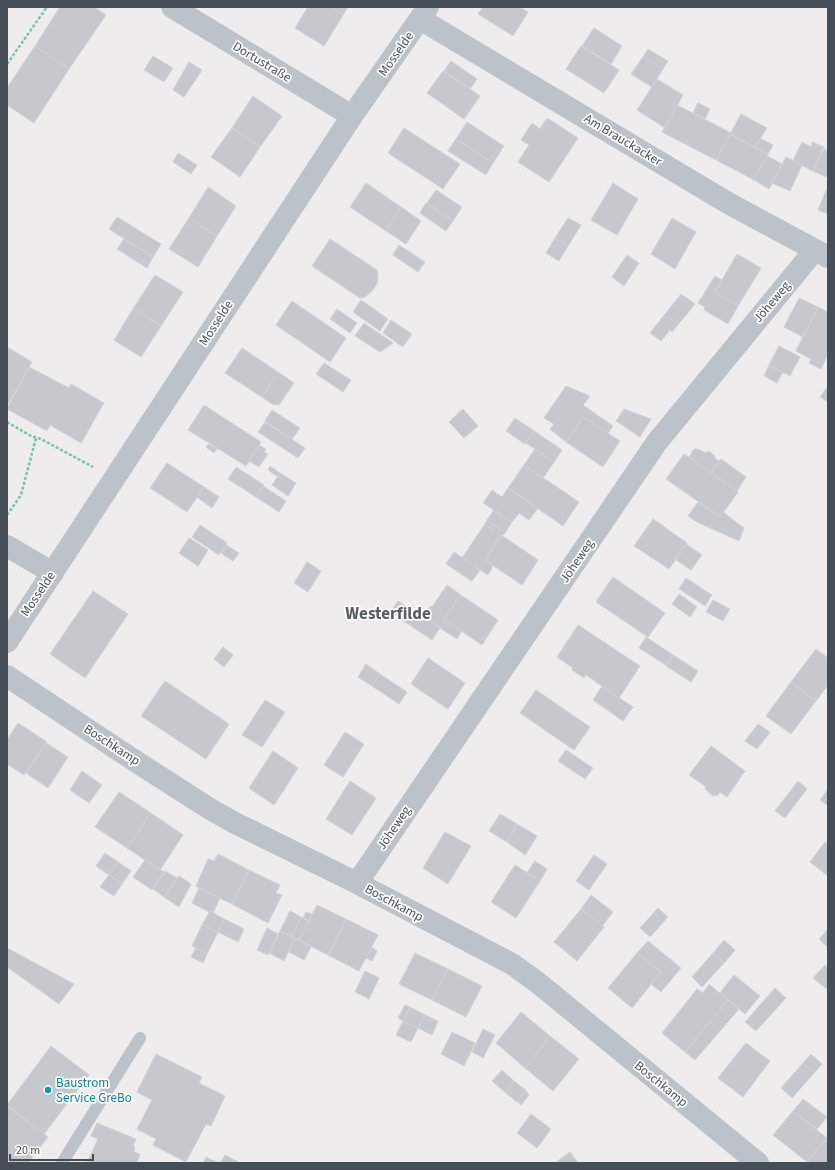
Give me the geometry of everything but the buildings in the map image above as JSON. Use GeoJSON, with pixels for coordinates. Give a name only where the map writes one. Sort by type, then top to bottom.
{"type":"FeatureCollection","features":[{"type":"Feature","properties":{"kind":"street","name":"Dortustraße"},"geometry":{"type":"LineString","coordinates":[[172,7],[352,116]]}},
{"type":"Feature","properties":{"kind":"street","name":"Mosselde"},"geometry":{"type":"LineString","coordinates":[[7,642],[352,116],[424,13]]}},
{"type":"Feature","properties":{"kind":"street","name":"Am Brauckacker"},"geometry":{"type":"LineString","coordinates":[[424,13],[728,203],[821,254]]}},
{"type":"Feature","properties":{"kind":"street","name":"Jöheweg"},"geometry":{"type":"LineString","coordinates":[[357,884],[657,442],[821,254]]}},
{"type":"Feature","properties":{"kind":"street"},"geometry":{"type":"LineString","coordinates":[[7,546],[53,573]]}},
{"type":"Feature","properties":{"kind":"street","name":"Boschkamp"},"geometry":{"type":"LineString","coordinates":[[7,676],[129,757],[235,823],[512,964],[537,982],[758,1163]]}},
{"type":"Feature","properties":{"kind":"lane"},"geometry":{"type":"LineString","coordinates":[[62,1163],[140,1038]]}},
{"type":"Feature","properties":{"kind":"path"},"geometry":{"type":"LineString","coordinates":[[7,64],[47,7]]}},
{"type":"Feature","properties":{"kind":"path"},"geometry":{"type":"LineString","coordinates":[[7,422],[36,438],[42,439],[114,479]]}},
{"type":"Feature","properties":{"kind":"path"},"geometry":{"type":"LineString","coordinates":[[7,515],[21,494],[36,438]]}},
{"type":"Feature","properties":{"kind":"place","name":"Baustrom Service GreBo"},"geometry":{"type":"Point","coordinates":[48,1090]}},
{"type":"Feature","properties":{"kind":"district","name":"Westerfilde"},"geometry":{"type":"Point","coordinates":[388,614]}}]}
